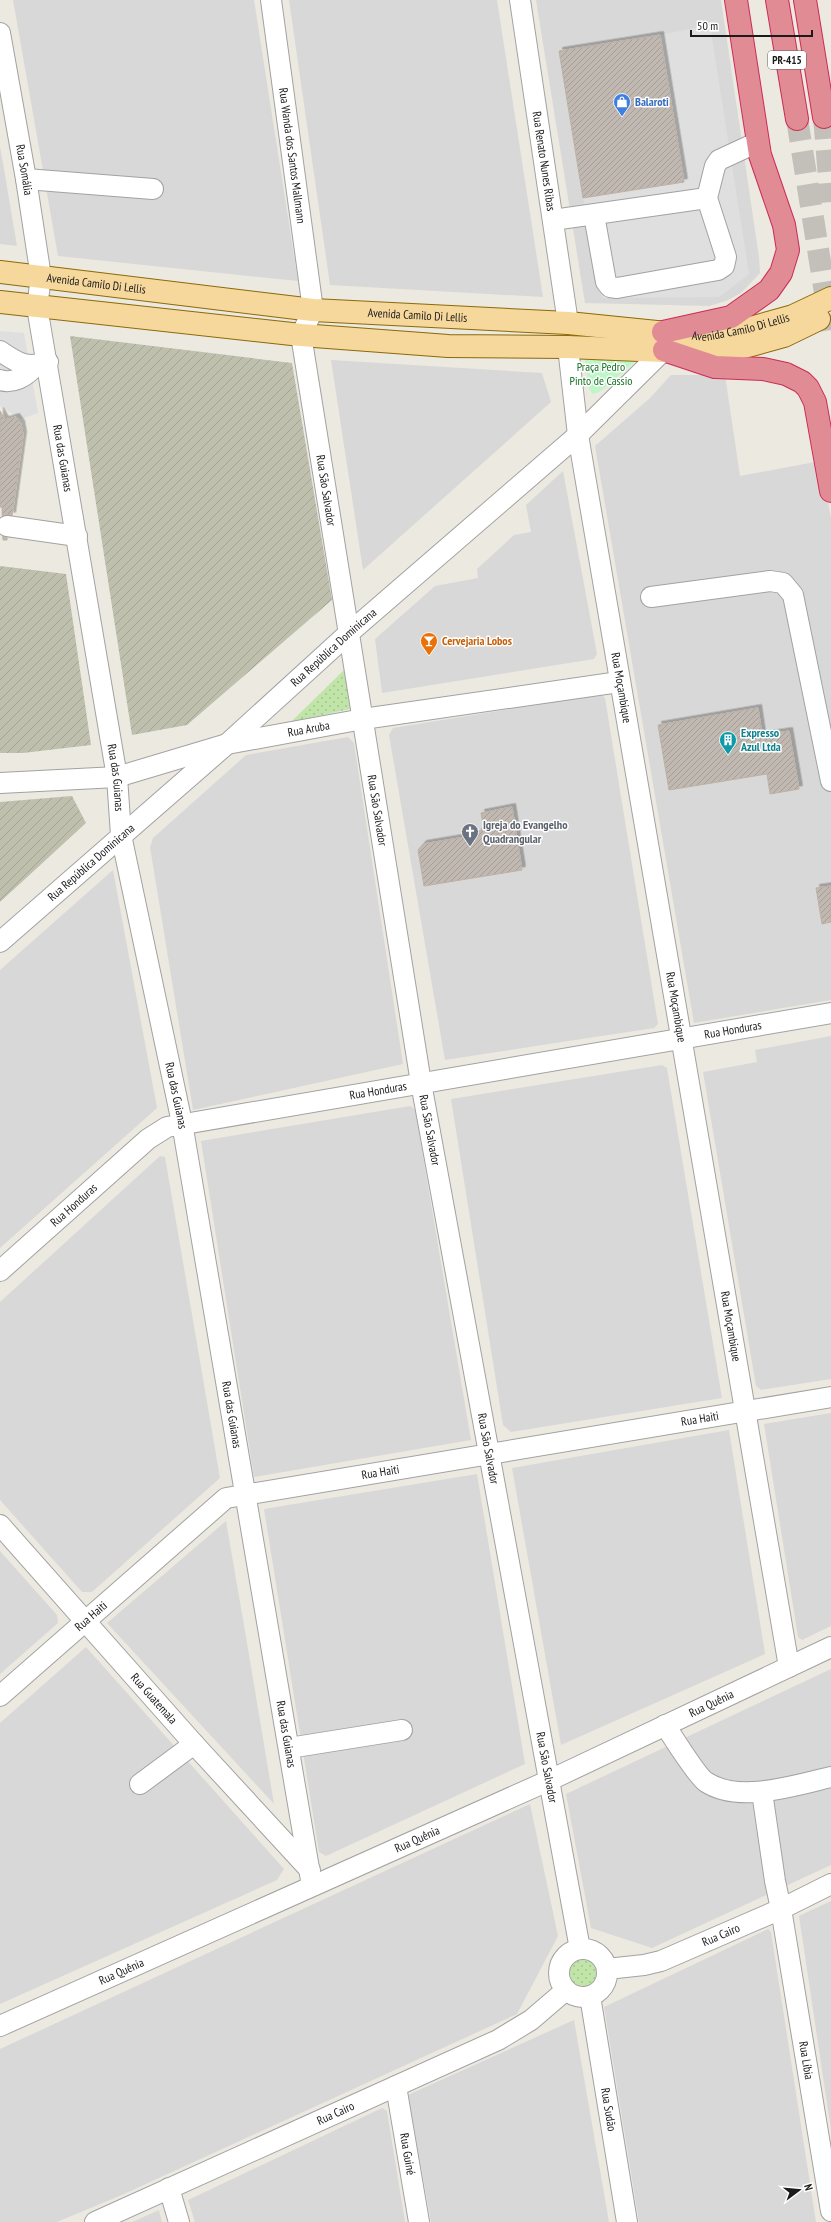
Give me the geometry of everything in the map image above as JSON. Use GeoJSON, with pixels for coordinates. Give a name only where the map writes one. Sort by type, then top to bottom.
{"type":"FeatureCollection","features":[{"type":"Feature","properties":{"kind":"highway"},"geometry":{"type":"LineString","coordinates":[[663,341],[731,317],[769,290],[781,273],[788,250],[784,225],[767,175],[758,142],[736,0]]}},
{"type":"Feature","properties":{"kind":"highway","name":"PR-415"},"geometry":{"type":"LineString","coordinates":[[776,0],[797,119]]}},
{"type":"Feature","properties":{"kind":"highway","name":"PR-415"},"geometry":{"type":"LineString","coordinates":[[805,0],[824,117]]}},
{"type":"Feature","properties":{"kind":"highway"},"geometry":{"type":"LineString","coordinates":[[663,341],[715,367],[763,369],[786,374],[802,382],[808,388],[814,402],[831,492]]}},
{"type":"Feature","properties":{"kind":"main road","name":"Avenida Camilo Di Lellis"},"geometry":{"type":"LineString","coordinates":[[0,272],[313,310],[568,323],[663,341],[710,353],[748,346],[784,336],[831,314]]}},
{"type":"Feature","properties":{"kind":"main road","name":"Avenida Camilo Di Lellis"},"geometry":{"type":"LineString","coordinates":[[0,302],[301,335],[448,346],[568,347],[706,337],[747,329],[793,316],[831,298]]}},
{"type":"Feature","properties":{"kind":"street","name":"Rua Wanda dos Santos Mallmann"},"geometry":{"type":"LineString","coordinates":[[271,0],[313,310]]}},
{"type":"Feature","properties":{"kind":"street","name":"Rua Renato Nunes Ribas"},"geometry":{"type":"LineString","coordinates":[[520,0],[568,323]]}},
{"type":"Feature","properties":{"kind":"street","name":"Rua Somália"},"geometry":{"type":"LineString","coordinates":[[0,33],[26,179],[41,277],[37,307]]}},
{"type":"Feature","properties":{"kind":"street"},"geometry":{"type":"LineString","coordinates":[[594,216],[606,282],[610,287],[617,288],[718,270],[724,266],[726,257],[707,198],[715,166],[719,160],[758,142]]}},
{"type":"Feature","properties":{"kind":"street"},"geometry":{"type":"LineString","coordinates":[[26,179],[153,189]]}},
{"type":"Feature","properties":{"kind":"street"},"geometry":{"type":"LineString","coordinates":[[552,220],[594,216],[707,198]]}},
{"type":"Feature","properties":{"kind":"street","name":"Rua das Guianas"},"geometry":{"type":"LineString","coordinates":[[37,307],[41,364],[77,536],[117,777],[121,835],[182,1123],[311,1878]]}},
{"type":"Feature","properties":{"kind":"street"},"geometry":{"type":"LineString","coordinates":[[301,335],[313,310]]}},
{"type":"Feature","properties":{"kind":"street","name":"Rua São Salvador"},"geometry":{"type":"LineString","coordinates":[[301,335],[421,1083],[580,1949]]}},
{"type":"Feature","properties":{"kind":"street","name":"Rua República Dominicana"},"geometry":{"type":"LineString","coordinates":[[0,942],[227,744],[349,633],[578,435],[663,341]]}},
{"type":"Feature","properties":{"kind":"street","name":"Rua Moçambique"},"geometry":{"type":"LineString","coordinates":[[568,347],[578,435],[619,682],[789,1667]]}},
{"type":"Feature","properties":{"kind":"street"},"geometry":{"type":"LineString","coordinates":[[0,351],[13,360],[41,364]]}},
{"type":"Feature","properties":{"kind":"street"},"geometry":{"type":"LineString","coordinates":[[0,380],[6,382],[22,377],[41,364]]}},
{"type":"Feature","properties":{"kind":"street"},"geometry":{"type":"LineString","coordinates":[[3,526],[77,536]]}},
{"type":"Feature","properties":{"kind":"street"},"geometry":{"type":"LineString","coordinates":[[651,597],[770,581],[783,583],[793,595],[831,781]]}},
{"type":"Feature","properties":{"kind":"street","name":"Rua Aruba"},"geometry":{"type":"LineString","coordinates":[[0,783],[117,777],[227,744],[363,719],[619,682]]}},
{"type":"Feature","properties":{"kind":"street","name":"Rua Honduras"},"geometry":{"type":"LineString","coordinates":[[0,1270],[148,1139],[167,1127],[182,1123],[681,1040],[831,1013]]}},
{"type":"Feature","properties":{"kind":"street","name":"Rua Haiti"},"geometry":{"type":"LineString","coordinates":[[0,1696],[226,1498],[245,1493],[831,1397]]}},
{"type":"Feature","properties":{"kind":"street","name":"Rua Guatemala"},"geometry":{"type":"LineString","coordinates":[[0,1525],[311,1878]]}},
{"type":"Feature","properties":{"kind":"street","name":"Rua Quênia"},"geometry":{"type":"LineString","coordinates":[[0,2026],[311,1878],[550,1780],[831,1647]]}},
{"type":"Feature","properties":{"kind":"street"},"geometry":{"type":"LineString","coordinates":[[665,1725],[705,1782],[728,1791],[762,1792],[831,1777]]}},
{"type":"Feature","properties":{"kind":"street"},"geometry":{"type":"LineString","coordinates":[[289,1748],[402,1730]]}},
{"type":"Feature","properties":{"kind":"street"},"geometry":{"type":"LineString","coordinates":[[140,1784],[194,1744]]}},
{"type":"Feature","properties":{"kind":"street","name":"Rua Líbia"},"geometry":{"type":"LineString","coordinates":[[762,1792],[775,1881],[781,1909],[831,2211]]}},
{"type":"Feature","properties":{"kind":"street","name":"Rua Cairo"},"geometry":{"type":"LineString","coordinates":[[607,1969],[644,1965],[661,1961],[781,1909],[831,1884]]}},
{"type":"Feature","properties":{"kind":"street"},"geometry":{"type":"LineString","coordinates":[[580,1949],[590,1950],[598,1954],[607,1969],[604,1985],[590,1996],[577,1996],[566,1990],[559,1976],[561,1962],[571,1952],[580,1949]]}},
{"type":"Feature","properties":{"kind":"street","name":"Rua Cairo"},"geometry":{"type":"LineString","coordinates":[[95,2222],[512,2033],[531,2020],[566,1990]]}},
{"type":"Feature","properties":{"kind":"street","name":"Rua Sudão"},"geometry":{"type":"LineString","coordinates":[[590,1996],[627,2222]]}},
{"type":"Feature","properties":{"kind":"street","name":"Rua Guiné"},"geometry":{"type":"LineString","coordinates":[[396,2086],[419,2222]]}},
{"type":"Feature","properties":{"kind":"street"},"geometry":{"type":"LineString","coordinates":[[169,2188],[179,2222]]}},
{"type":"Feature","properties":{"kind":"shaded area"},"geometry":{"type":"Polygon","coordinates":[[[13,0],[254,0],[298,281],[58,256],[13,0]]]}},
{"type":"Feature","properties":{"kind":"shaded area"},"geometry":{"type":"Polygon","coordinates":[[[289,0],[497,0],[543,297],[330,285],[289,0]]]}},
{"type":"Feature","properties":{"kind":"shaded area"},"geometry":{"type":"Polygon","coordinates":[[[536,0],[721,0],[759,257],[760,273],[741,293],[726,301],[709,306],[585,303],[536,0]]]}},
{"type":"Feature","properties":{"kind":"shaded area"},"geometry":{"type":"Polygon","coordinates":[[[710,25],[749,274],[719,297],[602,298],[583,198],[684,182],[660,35],[710,25]]]}},
{"type":"Feature","properties":{"kind":"shaded area"},"geometry":{"type":"Polygon","coordinates":[[[0,147],[4,169],[17,246],[0,244],[0,147]]]}},
{"type":"Feature","properties":{"kind":"shaded area"},"geometry":{"type":"Polygon","coordinates":[[[0,331],[24,333],[38,413],[21,419],[0,406],[0,331]]]}},
{"type":"Feature","properties":{"kind":"shaded area"},"geometry":{"type":"Polygon","coordinates":[[[70,336],[292,363],[332,600],[187,725],[132,735],[70,336]]]}},
{"type":"Feature","properties":{"kind":"shaded area"},"geometry":{"type":"Polygon","coordinates":[[[331,360],[542,373],[551,402],[363,570],[331,360]]]}},
{"type":"Feature","properties":{"kind":"shaded area"},"geometry":{"type":"Polygon","coordinates":[[[671,375],[725,375],[740,476],[820,461],[831,518],[831,1000],[694,1023],[595,446],[650,398],[671,375]]]}},
{"type":"Feature","properties":{"kind":"shaded area"},"geometry":{"type":"Polygon","coordinates":[[[563,471],[597,654],[594,659],[382,693],[375,639],[435,586],[478,578],[477,569],[514,535],[531,532],[526,505],[563,471]]]}},
{"type":"Feature","properties":{"kind":"shaded area"},"geometry":{"type":"Polygon","coordinates":[[[0,566],[66,574],[91,745],[23,753],[0,753],[0,566]]]}},
{"type":"Feature","properties":{"kind":"shaded area"},"geometry":{"type":"Polygon","coordinates":[[[601,694],[605,698],[658,1024],[654,1028],[445,1060],[389,735],[393,728],[601,694]]]}},
{"type":"Feature","properties":{"kind":"shaded area"},"geometry":{"type":"Polygon","coordinates":[[[348,737],[354,743],[403,1064],[193,1110],[150,847],[153,838],[246,755],[348,737]]]}},
{"type":"Feature","properties":{"kind":"shaded area"},"geometry":{"type":"Polygon","coordinates":[[[72,796],[86,823],[0,902],[0,802],[72,796]]]}},
{"type":"Feature","properties":{"kind":"shaded area"},"geometry":{"type":"Polygon","coordinates":[[[113,870],[157,1108],[0,1248],[0,970],[113,870]]]}},
{"type":"Feature","properties":{"kind":"shaded area"},"geometry":{"type":"Polygon","coordinates":[[[831,1036],[831,1379],[761,1390],[756,1386],[703,1072],[757,1062],[755,1050],[831,1036]]]}},
{"type":"Feature","properties":{"kind":"shaded area"},"geometry":{"type":"Polygon","coordinates":[[[662,1065],[667,1068],[722,1398],[511,1432],[503,1425],[451,1099],[662,1065]]]}},
{"type":"Feature","properties":{"kind":"shaded area"},"geometry":{"type":"Polygon","coordinates":[[[410,1106],[415,1109],[471,1440],[254,1477],[201,1141],[410,1106]]]}},
{"type":"Feature","properties":{"kind":"shaded area"},"geometry":{"type":"Polygon","coordinates":[[[160,1156],[165,1157],[220,1478],[92,1592],[82,1592],[0,1500],[0,1302],[160,1156]]]}},
{"type":"Feature","properties":{"kind":"shaded area"},"geometry":{"type":"Polygon","coordinates":[[[831,1413],[831,1626],[802,1640],[798,1637],[764,1424],[831,1413]]]}},
{"type":"Feature","properties":{"kind":"shaded area"},"geometry":{"type":"Polygon","coordinates":[[[729,1430],[765,1654],[561,1745],[512,1468],[729,1430]]]}},
{"type":"Feature","properties":{"kind":"shaded area"},"geometry":{"type":"Polygon","coordinates":[[[477,1474],[525,1764],[326,1856],[319,1852],[264,1509],[477,1474]]]}},
{"type":"Feature","properties":{"kind":"shaded area"},"geometry":{"type":"Polygon","coordinates":[[[226,1521],[245,1631],[274,1804],[107,1623],[226,1521]]]}},
{"type":"Feature","properties":{"kind":"shaded area"},"geometry":{"type":"Polygon","coordinates":[[[0,1551],[57,1615],[58,1623],[0,1674],[0,1551]]]}},
{"type":"Feature","properties":{"kind":"shaded area"},"geometry":{"type":"Polygon","coordinates":[[[86,1647],[284,1869],[277,1880],[0,2004],[0,1723],[86,1647]]]}},
{"type":"Feature","properties":{"kind":"shaded area"},"geometry":{"type":"Polygon","coordinates":[[[831,1669],[831,1865],[652,1948],[591,1928],[566,1794],[831,1669]]]}},
{"type":"Feature","properties":{"kind":"shaded area"},"geometry":{"type":"Polygon","coordinates":[[[530,1804],[558,1936],[517,2014],[124,2194],[57,2222],[0,2222],[0,2049],[530,1804]]]}},
{"type":"Feature","properties":{"kind":"shaded area"},"geometry":{"type":"Polygon","coordinates":[[[831,1901],[831,2130],[799,1916],[831,1901]]]}},
{"type":"Feature","properties":{"kind":"shaded area"},"geometry":{"type":"Polygon","coordinates":[[[768,1929],[771,1932],[816,2222],[639,2222],[604,2007],[768,1929]]]}},
{"type":"Feature","properties":{"kind":"shaded area"},"geometry":{"type":"Polygon","coordinates":[[[574,2020],[609,2222],[431,2222],[408,2095],[574,2020]]]}},
{"type":"Feature","properties":{"kind":"shaded area"},"geometry":{"type":"Polygon","coordinates":[[[382,2108],[387,2111],[405,2222],[195,2222],[188,2200],[382,2108]]]}},
{"type":"Feature","properties":{"kind":"shaded area"},"geometry":{"type":"Polygon","coordinates":[[[159,2210],[162,2222],[132,2222],[159,2210]]]}},
{"type":"Feature","properties":{"kind":"green space","name":"Praça Pedro Pinto de Cassio"},"geometry":{"type":"Polygon","coordinates":[[[585,360],[637,360],[599,392],[593,394],[589,389],[585,360]]]}},
{"type":"Feature","properties":{"kind":"green space"},"geometry":{"type":"Polygon","coordinates":[[[347,667],[354,708],[291,722],[347,667]]]}},
{"type":"Feature","properties":{"kind":"green space"},"geometry":{"type":"Polygon","coordinates":[[[583,1960],[592,1964],[596,1973],[592,1982],[583,1986],[574,1982],[570,1973],[574,1964],[583,1960]]]}},
{"type":"Feature","properties":{"kind":"building","name":"Balaroti"},"geometry":{"type":"Polygon","coordinates":[[[660,35],[684,182],[583,198],[559,51],[660,35]]]}},
{"type":"Feature","properties":{"kind":"building"},"geometry":{"type":"Polygon","coordinates":[[[0,411],[5,420],[16,417],[21,424],[23,435],[12,516],[7,514],[7,540],[3,540],[2,507],[0,507],[0,411]]]}},
{"type":"Feature","properties":{"kind":"building","name":"Expresso Azul Ltda"},"geometry":{"type":"Polygon","coordinates":[[[758,708],[762,735],[789,731],[799,789],[770,794],[767,774],[669,790],[658,725],[758,708]]]}},
{"type":"Feature","properties":{"kind":"building","name":"Igreja do Evangelho Quadrangular"},"geometry":{"type":"Polygon","coordinates":[[[512,807],[522,870],[424,886],[418,850],[423,844],[477,835],[479,831],[484,830],[481,813],[512,807]]]}},
{"type":"Feature","properties":{"kind":"building"},"geometry":{"type":"Polygon","coordinates":[[[831,886],[831,922],[822,924],[816,888],[831,886]]]}},
{"type":"Feature","properties":{"kind":"tunnel"},"geometry":{"type":"LineString","coordinates":[[824,117],[831,202]]}},
{"type":"Feature","properties":{"kind":"tunnel"},"geometry":{"type":"LineString","coordinates":[[797,119],[831,330]]}},
{"type":"Feature","properties":{"kind":"place","name":"Balaroti"},"geometry":{"type":"Point","coordinates":[622,117]}},
{"type":"Feature","properties":{"kind":"place","name":"Cervejaria Lobos"},"geometry":{"type":"Point","coordinates":[429,656]}},
{"type":"Feature","properties":{"kind":"place","name":"Expresso Azul Ltda"},"geometry":{"type":"Point","coordinates":[728,755]}},
{"type":"Feature","properties":{"kind":"place","name":"Igreja do Evangelho Quadrangular"},"geometry":{"type":"Point","coordinates":[470,847]}}]}
